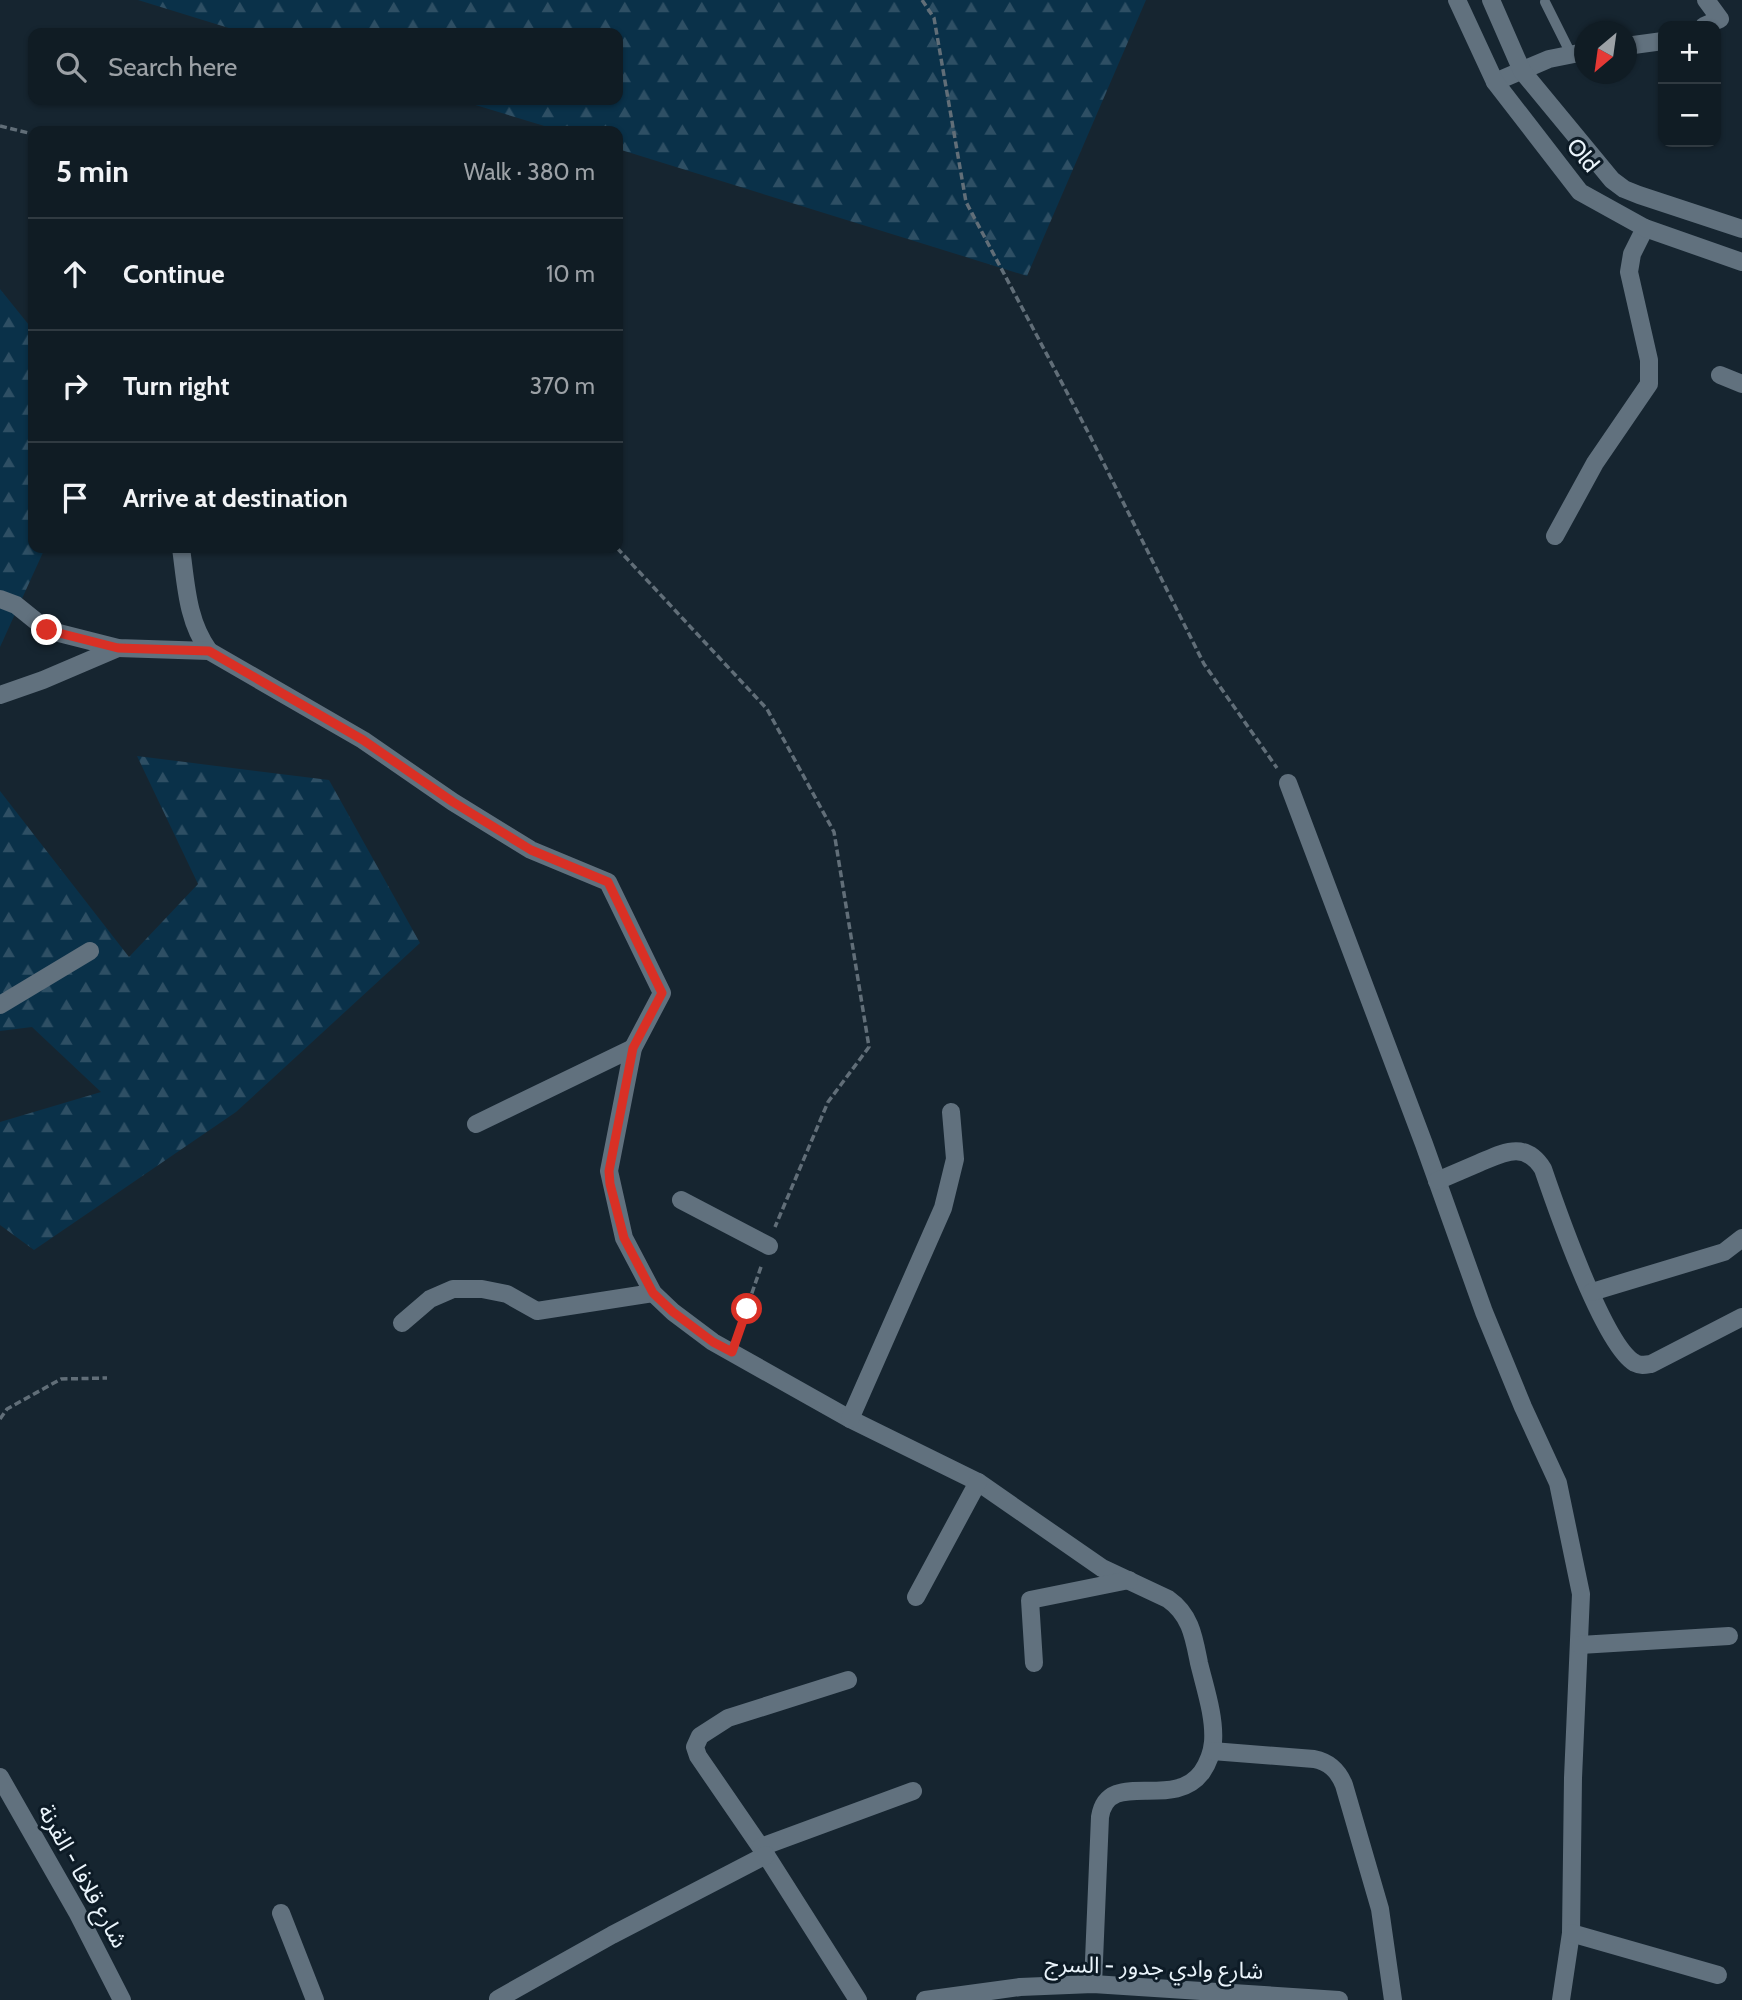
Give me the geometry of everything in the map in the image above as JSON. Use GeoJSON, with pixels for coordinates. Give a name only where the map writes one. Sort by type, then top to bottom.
{"type":"FeatureCollection","features":[{"type":"Feature","properties":{"kind":"street","name":"Old"},"geometry":{"type":"LineString","coordinates":[[1457,0],[1495,82],[1580,192],[1645,228],[1742,262]]}},
{"type":"Feature","properties":{"kind":"street","name":"Old"},"geometry":{"type":"LineString","coordinates":[[1491,0],[1522,71],[1612,180],[1639,195],[1742,229]]}},
{"type":"Feature","properties":{"kind":"street"},"geometry":{"type":"LineString","coordinates":[[1706,0],[1720,19],[1715,21]]}},
{"type":"Feature","properties":{"kind":"street"},"geometry":{"type":"LineString","coordinates":[[1637,45],[1658,42]]}},
{"type":"Feature","properties":{"kind":"street"},"geometry":{"type":"LineString","coordinates":[[1495,82],[1549,59],[1574,54]]}},
{"type":"Feature","properties":{"kind":"street"},"geometry":{"type":"LineString","coordinates":[[1555,536],[1595,463],[1649,384],[1649,357],[1629,272],[1632,254],[1645,228]]}},
{"type":"Feature","properties":{"kind":"street"},"geometry":{"type":"LineString","coordinates":[[1720,375],[1742,384]]}},
{"type":"Feature","properties":{"kind":"street"},"geometry":{"type":"LineString","coordinates":[[182,553],[190,611],[197,635],[209,651],[363,740],[453,802],[531,850],[608,882],[662,993],[633,1048],[609,1171],[624,1238],[653,1293],[713,1342],[850,1419],[978,1482],[1102,1568],[1177,1605],[1190,1624],[1213,1726],[1212,1751],[1199,1775],[1186,1786],[1168,1791],[1119,1792],[1103,1805],[1100,1817],[1093,1984]]}},
{"type":"Feature","properties":{"kind":"street"},"geometry":{"type":"LineString","coordinates":[[0,599],[16,605],[47,630],[118,648],[209,651]]}},
{"type":"Feature","properties":{"kind":"street"},"geometry":{"type":"LineString","coordinates":[[0,695],[44,680],[118,648]]}},
{"type":"Feature","properties":{"kind":"street"},"geometry":{"type":"LineString","coordinates":[[1288,783],[1484,1312],[1558,1483],[1581,1594],[1573,1778],[1571,1933],[1561,2000]]}},
{"type":"Feature","properties":{"kind":"street"},"geometry":{"type":"LineString","coordinates":[[0,1005],[90,951]]}},
{"type":"Feature","properties":{"kind":"street"},"geometry":{"type":"LineString","coordinates":[[475,1124],[633,1048]]}},
{"type":"Feature","properties":{"kind":"street"},"geometry":{"type":"LineString","coordinates":[[850,1419],[943,1208],[955,1159],[951,1112]]}},
{"type":"Feature","properties":{"kind":"street"},"geometry":{"type":"LineString","coordinates":[[1437,1181],[1505,1152],[1517,1151],[1534,1158],[1542,1169],[1574,1255],[1613,1338],[1630,1359],[1642,1366],[1651,1364],[1742,1317]]}},
{"type":"Feature","properties":{"kind":"street"},"geometry":{"type":"LineString","coordinates":[[681,1200],[769,1246]]}},
{"type":"Feature","properties":{"kind":"street"},"geometry":{"type":"LineString","coordinates":[[1592,1292],[1724,1252],[1742,1238]]}},
{"type":"Feature","properties":{"kind":"street"},"geometry":{"type":"LineString","coordinates":[[402,1323],[429,1299],[453,1289],[482,1289],[507,1294],[537,1311],[653,1293]]}},
{"type":"Feature","properties":{"kind":"street"},"geometry":{"type":"LineString","coordinates":[[916,1597],[978,1482]]}},
{"type":"Feature","properties":{"kind":"street"},"geometry":{"type":"LineString","coordinates":[[1034,1663],[1030,1600],[1129,1580]]}},
{"type":"Feature","properties":{"kind":"street"},"geometry":{"type":"LineString","coordinates":[[1580,1646],[1729,1636]]}},
{"type":"Feature","properties":{"kind":"street"},"geometry":{"type":"LineString","coordinates":[[848,1680],[728,1718],[696,1742],[698,1755],[858,2000]]}},
{"type":"Feature","properties":{"kind":"street"},"geometry":{"type":"LineString","coordinates":[[1212,1751],[1314,1759],[1327,1763],[1338,1773],[1344,1785],[1380,1909],[1393,2000]]}},
{"type":"Feature","properties":{"kind":"street","name":"شارع قلافا - القرنة"},"geometry":{"type":"LineString","coordinates":[[0,1777],[77,1912],[122,2000]]}},
{"type":"Feature","properties":{"kind":"street"},"geometry":{"type":"LineString","coordinates":[[498,1999],[763,1851],[913,1791]]}},
{"type":"Feature","properties":{"kind":"street"},"geometry":{"type":"LineString","coordinates":[[281,1913],[315,2000]]}},
{"type":"Feature","properties":{"kind":"street"},"geometry":{"type":"LineString","coordinates":[[1571,1933],[1718,1975]]}},
{"type":"Feature","properties":{"kind":"street","name":"شارع وادي جدور - السرج"},"geometry":{"type":"LineString","coordinates":[[925,2000],[1020,1987],[1093,1984],[1339,2000]]}},
{"type":"Feature","properties":{"kind":"lane"},"geometry":{"type":"LineString","coordinates":[[1545,2],[1574,47]]}},
{"type":"Feature","properties":{"kind":"path"},"geometry":{"type":"LineString","coordinates":[[922,0],[934,18],[966,202],[1089,434],[1204,664],[1288,783]]}},
{"type":"Feature","properties":{"kind":"path"},"geometry":{"type":"LineString","coordinates":[[0,126],[28,133]]}},
{"type":"Feature","properties":{"kind":"path"},"geometry":{"type":"LineString","coordinates":[[622,553],[767,709],[835,832],[869,1047],[828,1102],[769,1246],[732,1352]]}},
{"type":"Feature","properties":{"kind":"path"},"geometry":{"type":"LineString","coordinates":[[0,1419],[6,1409],[61,1379],[107,1378]]}},
{"type":"Feature","properties":{"kind":"green space"},"geometry":{"type":"Polygon","coordinates":[[[138,0],[1146,0],[1027,276],[623,151],[623,126],[545,126],[475,105],[623,105],[623,28],[229,28],[138,0]]]}},
{"type":"Feature","properties":{"kind":"green space"},"geometry":{"type":"Polygon","coordinates":[[[0,289],[28,324],[28,553],[43,553],[0,647],[0,289]]]}},
{"type":"Feature","properties":{"kind":"green space"},"geometry":{"type":"Polygon","coordinates":[[[137,756],[329,780],[420,943],[236,1112],[34,1250],[0,1225],[0,1122],[101,1092],[32,1027],[0,1031],[0,791],[129,957],[198,884],[137,756]]]}},
{"type":"Feature","properties":{"kind":"route"},"geometry":{"type":"LineString","coordinates":[[47,630],[118,648],[209,651],[363,740],[453,802],[531,850],[608,882],[662,993],[633,1048],[609,1171],[624,1238],[653,1293],[713,1342],[732,1352],[747,1309]]}}]}
